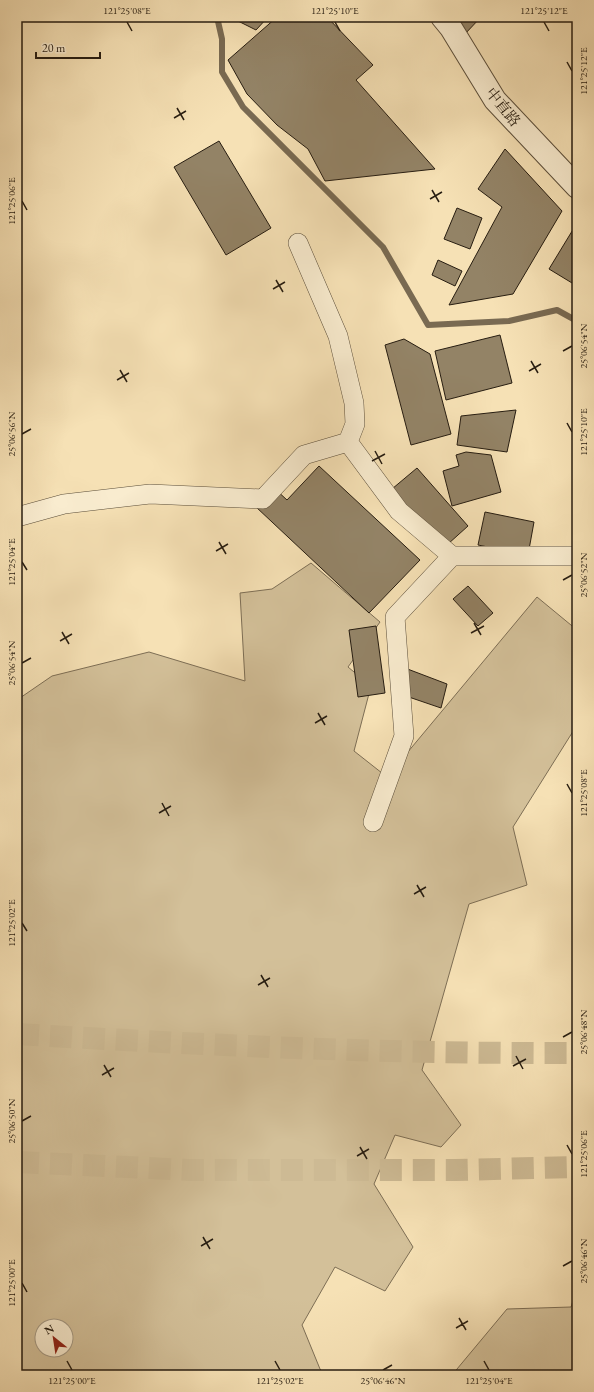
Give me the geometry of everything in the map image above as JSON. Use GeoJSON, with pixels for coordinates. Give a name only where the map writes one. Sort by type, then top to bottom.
{"type":"FeatureCollection","features":[{"type":"Feature","properties":{"kind":"street","name":"中直路"},"geometry":{"type":"LineString","coordinates":[[442,17],[451,28],[494,100],[577,187]]}},
{"type":"Feature","properties":{"kind":"street"},"geometry":{"type":"LineString","coordinates":[[298,243],[340,343],[354,403],[354,424],[348,442]]}},
{"type":"Feature","properties":{"kind":"street"},"geometry":{"type":"LineString","coordinates":[[17,517],[64,504],[150,494],[263,499],[304,455],[348,442]]}},
{"type":"Feature","properties":{"kind":"street"},"geometry":{"type":"LineString","coordinates":[[348,442],[398,511],[452,556],[577,556]]}},
{"type":"Feature","properties":{"kind":"street"},"geometry":{"type":"LineString","coordinates":[[373,822],[404,736],[395,617],[452,556]]}},
{"type":"Feature","properties":{"kind":"shaded area"},"geometry":{"type":"Polygon","coordinates":[[[311,563],[380,622],[348,667],[371,686],[354,751],[387,777],[537,597],[577,630],[577,725],[513,827],[527,885],[469,904],[422,1070],[461,1125],[441,1147],[395,1135],[374,1184],[413,1247],[385,1291],[335,1267],[302,1325],[320,1369],[326,1375],[17,1375],[17,700],[52,676],[149,652],[245,681],[240,593],[272,589],[311,563]]]}},
{"type":"Feature","properties":{"kind":"shaded area"},"geometry":{"type":"Polygon","coordinates":[[[577,1288],[577,1375],[452,1375],[507,1309],[571,1307],[577,1288]]]}},
{"type":"Feature","properties":{"kind":"building"},"geometry":{"type":"Polygon","coordinates":[[[237,17],[268,17],[256,30],[236,20],[237,17]]]}},
{"type":"Feature","properties":{"kind":"building"},"geometry":{"type":"Polygon","coordinates":[[[277,17],[327,17],[373,65],[356,80],[435,169],[325,181],[308,149],[277,125],[247,94],[228,60],[277,17]]]}},
{"type":"Feature","properties":{"kind":"building"},"geometry":{"type":"Polygon","coordinates":[[[451,17],[481,17],[464,35],[451,17]]]}},
{"type":"Feature","properties":{"kind":"building"},"geometry":{"type":"Polygon","coordinates":[[[219,141],[271,228],[226,255],[174,167],[219,141]]]}},
{"type":"Feature","properties":{"kind":"building"},"geometry":{"type":"Polygon","coordinates":[[[505,149],[562,211],[513,294],[449,305],[502,207],[478,189],[505,149]]]}},
{"type":"Feature","properties":{"kind":"building"},"geometry":{"type":"Polygon","coordinates":[[[457,208],[482,218],[470,249],[444,239],[457,208]]]}},
{"type":"Feature","properties":{"kind":"building"},"geometry":{"type":"Polygon","coordinates":[[[577,223],[577,286],[549,269],[577,223]]]}},
{"type":"Feature","properties":{"kind":"building"},"geometry":{"type":"Polygon","coordinates":[[[438,260],[462,271],[455,286],[432,275],[438,260]]]}},
{"type":"Feature","properties":{"kind":"building"},"geometry":{"type":"Polygon","coordinates":[[[500,335],[512,383],[446,400],[435,351],[500,335]]]}},
{"type":"Feature","properties":{"kind":"building"},"geometry":{"type":"Polygon","coordinates":[[[404,339],[430,354],[451,434],[411,445],[385,345],[404,339]]]}},
{"type":"Feature","properties":{"kind":"building"},"geometry":{"type":"Polygon","coordinates":[[[516,410],[507,452],[457,445],[461,416],[516,410]]]}},
{"type":"Feature","properties":{"kind":"building"},"geometry":{"type":"Polygon","coordinates":[[[466,452],[491,455],[501,492],[452,506],[443,471],[459,466],[456,455],[466,452]]]}},
{"type":"Feature","properties":{"kind":"building"},"geometry":{"type":"Polygon","coordinates":[[[319,466],[420,560],[369,613],[256,507],[274,488],[287,500],[319,466]]]}},
{"type":"Feature","properties":{"kind":"building"},"geometry":{"type":"Polygon","coordinates":[[[417,468],[468,526],[438,553],[386,494],[417,468]]]}},
{"type":"Feature","properties":{"kind":"building"},"geometry":{"type":"Polygon","coordinates":[[[485,512],[534,522],[528,555],[478,545],[485,512]]]}},
{"type":"Feature","properties":{"kind":"building"},"geometry":{"type":"Polygon","coordinates":[[[468,586],[493,613],[478,626],[453,599],[468,586]]]}},
{"type":"Feature","properties":{"kind":"building"},"geometry":{"type":"Polygon","coordinates":[[[376,626],[385,693],[358,697],[349,630],[376,626]]]}},
{"type":"Feature","properties":{"kind":"building"},"geometry":{"type":"Polygon","coordinates":[[[397,665],[447,684],[441,708],[400,694],[397,665]]]}},
{"type":"Feature","properties":{"kind":"waterway"},"geometry":{"type":"LineString","coordinates":[[217,17],[222,39],[222,72],[243,107],[383,247],[428,325],[509,321],[557,310],[577,321]]}},
{"type":"Feature","properties":{"kind":"tunnel"},"geometry":{"type":"LineString","coordinates":[[17,1034],[297,1048],[437,1052],[577,1053]]}},
{"type":"Feature","properties":{"kind":"tunnel"},"geometry":{"type":"LineString","coordinates":[[17,1162],[190,1170],[455,1170],[577,1167]]}}]}
